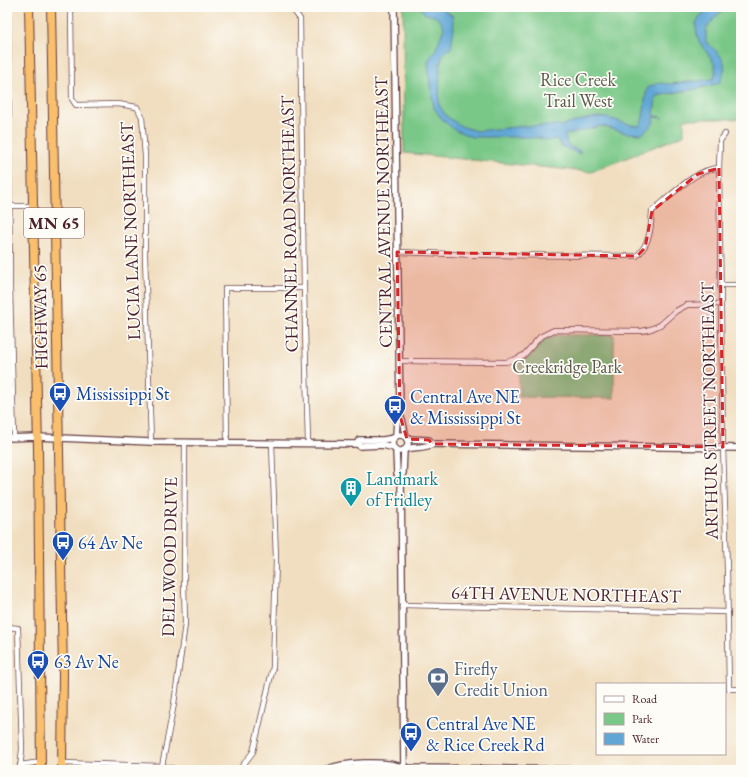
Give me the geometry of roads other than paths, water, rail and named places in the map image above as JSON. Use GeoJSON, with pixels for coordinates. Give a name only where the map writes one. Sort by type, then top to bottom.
{"type":"FeatureCollection","features":[{"type":"Feature","properties":{"kind":"highway","name":"HIGHWAY 65"},"geometry":{"type":"LineString","coordinates":[[30,7],[41,766]]}},
{"type":"Feature","properties":{"kind":"highway","name":"HIGHWAY 65"},"geometry":{"type":"LineString","coordinates":[[51,7],[63,674],[62,767]]}},
{"type":"Feature","properties":{"kind":"street"},"geometry":{"type":"LineString","coordinates":[[8,7],[8,206],[14,438]]}},
{"type":"Feature","properties":{"kind":"street","name":"LUCIA LANE NORTHEAST"},"geometry":{"type":"LineString","coordinates":[[71,7],[72,99],[76,105],[118,104],[137,107],[142,117],[145,156],[145,255],[151,442]]}},
{"type":"Feature","properties":{"kind":"street","name":"CHANNEL ROAD NORTHEAST"},"geometry":{"type":"LineString","coordinates":[[291,7],[300,19],[308,444]]}},
{"type":"Feature","properties":{"kind":"street","name":"CENTRAL AVENUE NORTHEAST"},"geometry":{"type":"LineString","coordinates":[[394,7],[400,416],[402,418],[406,438]]}},
{"type":"Feature","properties":{"kind":"street","name":"ARTHUR STREET NORTHEAST"},"geometry":{"type":"LineString","coordinates":[[725,134],[720,141],[719,168],[720,304],[729,689],[741,689]]}},
{"type":"Feature","properties":{"kind":"street"},"geometry":{"type":"LineString","coordinates":[[397,252],[479,255],[637,256],[645,248],[651,227],[652,211],[698,174],[712,168],[719,168]]}},
{"type":"Feature","properties":{"kind":"street"},"geometry":{"type":"LineString","coordinates":[[8,206],[33,206]]}},
{"type":"Feature","properties":{"kind":"street"},"geometry":{"type":"LineString","coordinates":[[720,285],[741,285]]}},
{"type":"Feature","properties":{"kind":"street"},"geometry":{"type":"LineString","coordinates":[[227,442],[225,288],[304,288]]}},
{"type":"Feature","properties":{"kind":"street"},"geometry":{"type":"LineString","coordinates":[[399,361],[506,362],[516,360],[524,355],[540,336],[554,330],[642,331],[660,325],[676,311],[687,305],[720,304]]}},
{"type":"Feature","properties":{"kind":"street","name":"CENTRAL AVENUE NORTHEAST"},"geometry":{"type":"LineString","coordinates":[[395,437],[398,418],[400,416]]}},
{"type":"Feature","properties":{"kind":"street"},"geometry":{"type":"LineString","coordinates":[[357,444],[359,440],[383,440],[401,435],[406,438],[429,440],[432,444]]}},
{"type":"Feature","properties":{"kind":"street"},"geometry":{"type":"LineString","coordinates":[[7,438],[37,437],[151,442],[357,444],[360,446],[383,445],[395,449],[405,450],[416,446],[428,447],[432,444],[741,448]]}},
{"type":"Feature","properties":{"kind":"street"},"geometry":{"type":"LineString","coordinates":[[395,437],[392,443],[395,449],[397,474],[401,476]]}},
{"type":"Feature","properties":{"kind":"street"},"geometry":{"type":"LineString","coordinates":[[403,769],[401,476],[403,473],[405,450],[408,444],[406,438]]}},
{"type":"Feature","properties":{"kind":"street","name":"DELLWOOD DRIVE"},"geometry":{"type":"LineString","coordinates":[[162,766],[174,704],[185,624],[184,442]]}},
{"type":"Feature","properties":{"kind":"street"},"geometry":{"type":"LineString","coordinates":[[239,770],[253,752],[273,666],[276,559],[272,443]]}},
{"type":"Feature","properties":{"kind":"street","name":"64TH AVENUE NORTHEAST"},"geometry":{"type":"LineString","coordinates":[[402,605],[728,612]]}},
{"type":"Feature","properties":{"kind":"street"},"geometry":{"type":"LineString","coordinates":[[7,627],[18,628],[22,749],[20,767],[41,766]]}},
{"type":"Feature","properties":{"kind":"street"},"geometry":{"type":"LineString","coordinates":[[325,770],[350,764],[396,764],[403,769],[608,770]]}},
{"type":"Feature","properties":{"kind":"street"},"geometry":{"type":"LineString","coordinates":[[62,767],[162,766],[178,770]]}},
{"type":"Feature","properties":{"kind":"water"},"geometry":{"type":"Polygon","coordinates":[[[420,7],[439,7],[452,15],[454,28],[451,48],[443,54],[440,65],[439,105],[446,116],[461,126],[476,131],[526,126],[550,126],[558,124],[561,126],[596,117],[640,126],[648,87],[659,83],[670,84],[713,79],[715,73],[714,63],[700,44],[696,29],[696,23],[700,16],[710,7],[729,7],[718,14],[706,29],[706,42],[723,60],[723,76],[719,83],[697,89],[656,96],[654,115],[663,118],[654,117],[653,124],[642,134],[626,133],[602,126],[565,135],[567,145],[580,151],[580,154],[561,146],[557,139],[548,141],[539,138],[525,137],[471,137],[453,129],[442,119],[434,108],[429,79],[428,61],[435,51],[444,28],[439,19],[435,16],[425,14],[420,7]]]}},
{"type":"Feature","properties":{"kind":"place","name":"Mississippi St"},"geometry":{"type":"Point","coordinates":[60,412]}},
{"type":"Feature","properties":{"kind":"place","name":"Central Ave NE & Mississippi St"},"geometry":{"type":"Point","coordinates":[395,426]}},
{"type":"Feature","properties":{"kind":"place","name":"Landmark of Fridley"},"geometry":{"type":"Point","coordinates":[351,508]}},
{"type":"Feature","properties":{"kind":"place","name":"64 Av Ne"},"geometry":{"type":"Point","coordinates":[63,562]}},
{"type":"Feature","properties":{"kind":"place","name":"63 Av Ne"},"geometry":{"type":"Point","coordinates":[38,680]}},
{"type":"Feature","properties":{"kind":"place","name":"Firefly Credit Union"},"geometry":{"type":"Point","coordinates":[438,698]}},
{"type":"Feature","properties":{"kind":"place","name":"Central Ave NE & Rice Creek Rd"},"geometry":{"type":"Point","coordinates":[411,752]}},
{"type":"Feature","properties":{"kind":"park label","name":"Rice Creek Trail West"},"geometry":{"type":"Point","coordinates":[578,89]}},
{"type":"Feature","properties":{"kind":"park label","name":"Creekridge Park"},"geometry":{"type":"Point","coordinates":[567,366]}}]}
